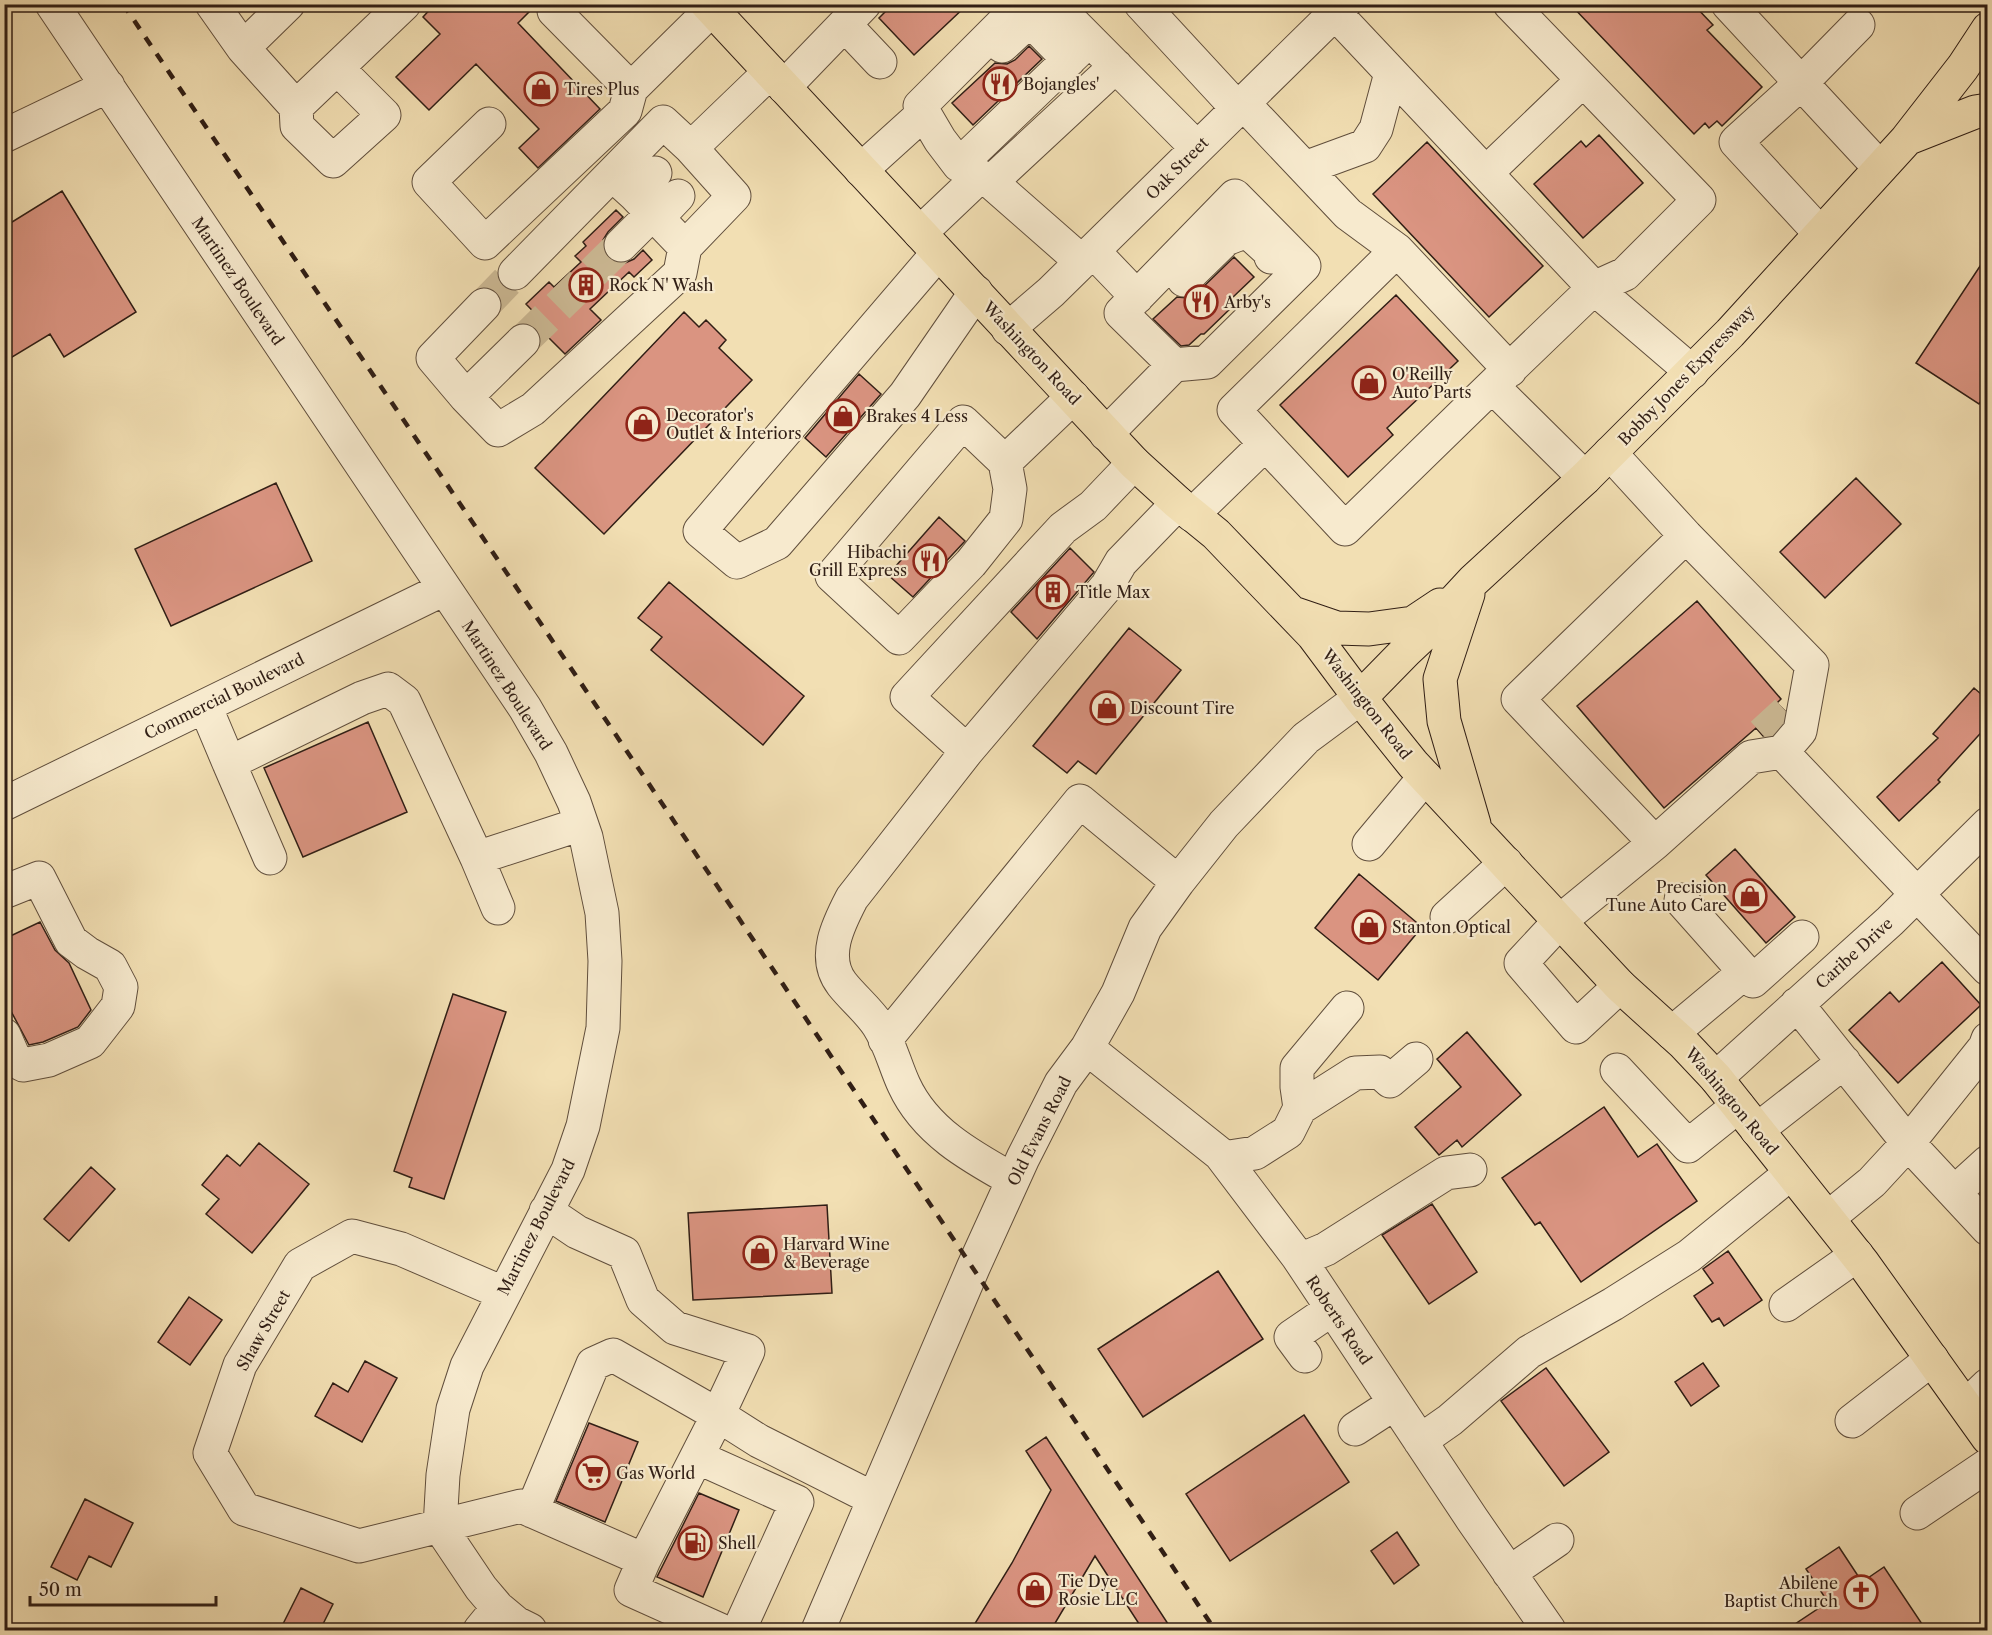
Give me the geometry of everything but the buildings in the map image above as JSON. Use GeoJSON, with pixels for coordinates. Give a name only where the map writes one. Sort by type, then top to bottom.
{"type":"FeatureCollection","features":[{"type":"Feature","properties":{"kind":"main road","name":"Washington Road"},"geometry":{"type":"LineString","coordinates":[[709,7],[1106,434],[1134,463],[1216,534],[1313,635],[1360,698],[1425,777],[1620,986],[1672,1033],[1716,1078],[1857,1255],[1932,1359],[1977,1396],[1988,1438]]}},
{"type":"Feature","properties":{"kind":"main road","name":"Bobby Jones Expressway"},"geometry":{"type":"LineString","coordinates":[[1360,698],[1424,636],[1473,581],[1585,478],[1730,333],[1907,139],[1963,67],[1988,29]]}},
{"type":"Feature","properties":{"kind":"main road"},"geometry":{"type":"LineString","coordinates":[[1907,139],[1975,112],[1988,110]]}},
{"type":"Feature","properties":{"kind":"main road"},"geometry":{"type":"LineString","coordinates":[[1291,612],[1336,628],[1369,629],[1413,623],[1473,581]]}},
{"type":"Feature","properties":{"kind":"main road"},"geometry":{"type":"LineString","coordinates":[[1473,581],[1440,679],[1444,721],[1476,831]]}},
{"type":"Feature","properties":{"kind":"street","name":"Martinez Boulevard"},"geometry":{"type":"LineString","coordinates":[[52,4],[525,708],[551,753],[586,837],[602,912],[605,961],[603,1028],[583,1126],[568,1170],[467,1366],[453,1408],[443,1475],[440,1527]]}},
{"type":"Feature","properties":{"kind":"street"},"geometry":{"type":"LineString","coordinates":[[212,4],[243,48],[296,107],[297,126],[333,161],[384,115],[337,68]]}},
{"type":"Feature","properties":{"kind":"street"},"geometry":{"type":"LineString","coordinates":[[243,48],[288,4]]}},
{"type":"Feature","properties":{"kind":"street"},"geometry":{"type":"LineString","coordinates":[[296,107],[404,4]]}},
{"type":"Feature","properties":{"kind":"street"},"geometry":{"type":"LineString","coordinates":[[861,170],[922,110],[1022,4]]}},
{"type":"Feature","properties":{"kind":"street"},"geometry":{"type":"LineString","coordinates":[[1054,4],[1079,50]]}},
{"type":"Feature","properties":{"kind":"street"},"geometry":{"type":"LineString","coordinates":[[1141,4],[1348,214],[1397,250],[1585,478]]}},
{"type":"Feature","properties":{"kind":"street"},"geometry":{"type":"LineString","coordinates":[[1397,250],[1234,410],[1345,529],[1594,288],[1625,274],[1699,200],[1510,4]]}},
{"type":"Feature","properties":{"kind":"street"},"geometry":{"type":"LineString","coordinates":[[1728,4],[1880,168]]}},
{"type":"Feature","properties":{"kind":"street"},"geometry":{"type":"LineString","coordinates":[[489,124],[429,182],[485,243],[625,111],[631,89],[709,7]]}},
{"type":"Feature","properties":{"kind":"street"},"geometry":{"type":"LineString","coordinates":[[554,11],[631,89]]}},
{"type":"Feature","properties":{"kind":"street"},"geometry":{"type":"LineString","coordinates":[[1329,11],[1594,288],[1692,372]]}},
{"type":"Feature","properties":{"kind":"street","name":"Oak Street"},"geometry":{"type":"LineString","coordinates":[[1008,329],[1051,292],[1240,106],[1329,11]]}},
{"type":"Feature","properties":{"kind":"street"},"geometry":{"type":"LineString","coordinates":[[515,273],[666,179],[854,15],[880,62]]}},
{"type":"Feature","properties":{"kind":"street"},"geometry":{"type":"LineString","coordinates":[[922,110],[940,104],[1030,20],[1079,50],[1116,66],[1197,148]]}},
{"type":"Feature","properties":{"kind":"street"},"geometry":{"type":"LineString","coordinates":[[1820,233],[1736,142],[1801,83],[1858,25]]}},
{"type":"Feature","properties":{"kind":"street"},"geometry":{"type":"LineString","coordinates":[[976,292],[905,395],[777,543],[737,562],[700,531],[929,243],[977,174],[1079,50]]}},
{"type":"Feature","properties":{"kind":"street"},"geometry":{"type":"LineString","coordinates":[[977,174],[1116,66]]}},
{"type":"Feature","properties":{"kind":"street"},"geometry":{"type":"LineString","coordinates":[[1305,168],[1365,146],[1376,129],[1391,74]]}},
{"type":"Feature","properties":{"kind":"street"},"geometry":{"type":"LineString","coordinates":[[1486,173],[1583,80]]}},
{"type":"Feature","properties":{"kind":"street"},"geometry":{"type":"LineString","coordinates":[[4,136],[108,86]]}},
{"type":"Feature","properties":{"kind":"street"},"geometry":{"type":"LineString","coordinates":[[922,110],[940,140],[977,174],[1087,257],[1136,312],[1174,365]]}},
{"type":"Feature","properties":{"kind":"street"},"geometry":{"type":"LineString","coordinates":[[621,245],[666,179]]}},
{"type":"Feature","properties":{"kind":"street"},"geometry":{"type":"LineString","coordinates":[[484,305],[433,358],[498,430],[533,409],[680,273],[685,247],[666,179]]}},
{"type":"Feature","properties":{"kind":"street"},"geometry":{"type":"LineString","coordinates":[[666,179],[734,196],[685,247]]}},
{"type":"Feature","properties":{"kind":"street"},"geometry":{"type":"LineString","coordinates":[[1106,434],[1174,365],[1207,362],[1304,266],[1235,196],[1136,312]]}},
{"type":"Feature","properties":{"kind":"street"},"geometry":{"type":"LineString","coordinates":[[466,397],[523,341]]}},
{"type":"Feature","properties":{"kind":"street"},"geometry":{"type":"LineString","coordinates":[[1005,462],[1072,398]]}},
{"type":"Feature","properties":{"kind":"street"},"geometry":{"type":"LineString","coordinates":[[963,422],[1005,462],[1010,489],[1006,519],[971,563],[899,638],[832,576],[963,422]]}},
{"type":"Feature","properties":{"kind":"street"},"geometry":{"type":"LineString","coordinates":[[1013,1180],[966,1154],[946,1138],[920,1111],[905,1087],[879,1026],[840,981],[833,960],[833,942],[839,922],[852,898],[967,751],[1107,586],[1121,562],[1265,444]]}},
{"type":"Feature","properties":{"kind":"street"},"geometry":{"type":"LineString","coordinates":[[1610,453],[1686,536],[1812,665],[1797,704],[1800,731],[1765,748],[1560,921],[1521,963],[1576,1027],[1620,986]]}},
{"type":"Feature","properties":{"kind":"street"},"geometry":{"type":"LineString","coordinates":[[967,751],[907,697],[1063,528],[1093,506],[1134,463]]}},
{"type":"Feature","properties":{"kind":"street"},"geometry":{"type":"LineString","coordinates":[[1655,843],[1518,699],[1686,536]]}},
{"type":"Feature","properties":{"kind":"street","name":"Commercial Boulevard"},"geometry":{"type":"LineString","coordinates":[[4,804],[444,589]]}},
{"type":"Feature","properties":{"kind":"street"},"geometry":{"type":"LineString","coordinates":[[229,763],[362,698],[387,689],[405,701],[498,908]]}},
{"type":"Feature","properties":{"kind":"street","name":"Old Evans Road"},"geometry":{"type":"LineString","coordinates":[[818,1630],[1013,1180],[1061,1083],[1087,1048],[1119,993],[1145,928],[1224,824],[1306,738],[1360,698]]}},
{"type":"Feature","properties":{"kind":"street"},"geometry":{"type":"LineString","coordinates":[[205,706],[270,858]]}},
{"type":"Feature","properties":{"kind":"street"},"geometry":{"type":"LineString","coordinates":[[1765,748],[1918,894],[1988,969]]}},
{"type":"Feature","properties":{"kind":"street"},"geometry":{"type":"LineString","coordinates":[[1369,844],[1425,777]]}},
{"type":"Feature","properties":{"kind":"street"},"geometry":{"type":"LineString","coordinates":[[885,1040],[1080,801],[1178,882]]}},
{"type":"Feature","properties":{"kind":"street"},"geometry":{"type":"LineString","coordinates":[[477,858],[581,824]]}},
{"type":"Feature","properties":{"kind":"street","name":"Caribe Drive"},"geometry":{"type":"LineString","coordinates":[[1716,1078],[1890,921],[1988,824]]}},
{"type":"Feature","properties":{"kind":"street"},"geometry":{"type":"LineString","coordinates":[[1447,917],[1506,863]]}},
{"type":"Feature","properties":{"kind":"street"},"geometry":{"type":"LineString","coordinates":[[4,892],[39,878],[71,941],[110,966],[122,987],[118,1006],[90,1042],[49,1060],[23,1065],[15,1060],[4,1035]]}},
{"type":"Feature","properties":{"kind":"street"},"geometry":{"type":"LineString","coordinates":[[1681,900],[1749,976],[1791,1010],[1844,1062],[1908,1143],[1988,1228]]}},
{"type":"Feature","properties":{"kind":"street"},"geometry":{"type":"LineString","coordinates":[[1672,1033],[1802,938]]}},
{"type":"Feature","properties":{"kind":"street"},"geometry":{"type":"LineString","coordinates":[[1300,1108],[1297,1068],[1347,1008]]}},
{"type":"Feature","properties":{"kind":"street"},"geometry":{"type":"LineString","coordinates":[[1828,1218],[1872,1182],[1908,1143],[1985,1047],[1988,1039]]}},
{"type":"Feature","properties":{"kind":"street","name":"Roberts Road"},"geometry":{"type":"LineString","coordinates":[[1087,1048],[1223,1158],[1300,1260],[1549,1630]]}},
{"type":"Feature","properties":{"kind":"street"},"geometry":{"type":"LineString","coordinates":[[1223,1158],[1255,1153],[1288,1132],[1300,1108],[1355,1073],[1380,1072],[1390,1081],[1416,1059]]}},
{"type":"Feature","properties":{"kind":"street"},"geometry":{"type":"LineString","coordinates":[[1617,1070],[1688,1146],[1748,1118],[1844,1062]]}},
{"type":"Feature","properties":{"kind":"street"},"geometry":{"type":"LineString","coordinates":[[1955,1192],[1988,1162]]}},
{"type":"Feature","properties":{"kind":"street"},"geometry":{"type":"LineString","coordinates":[[1300,1260],[1326,1249],[1446,1173],[1470,1170]]}},
{"type":"Feature","properties":{"kind":"street"},"geometry":{"type":"LineString","coordinates":[[1420,1441],[1450,1420],[1529,1352],[1613,1304],[1689,1256],[1791,1173]]}},
{"type":"Feature","properties":{"kind":"street"},"geometry":{"type":"LineString","coordinates":[[546,1211],[577,1232],[624,1253],[643,1299],[675,1328],[748,1351],[631,1590],[720,1630]]}},
{"type":"Feature","properties":{"kind":"street","name":"Shaw Street"},"geometry":{"type":"LineString","coordinates":[[440,1527],[359,1546],[244,1509],[210,1453],[240,1365],[300,1265],[352,1236],[401,1249],[503,1293]]}},
{"type":"Feature","properties":{"kind":"street"},"geometry":{"type":"LineString","coordinates":[[1786,1305],[1857,1255]]}},
{"type":"Feature","properties":{"kind":"street"},"geometry":{"type":"LineString","coordinates":[[1305,1356],[1292,1337],[1332,1309]]}},
{"type":"Feature","properties":{"kind":"street"},"geometry":{"type":"LineString","coordinates":[[532,1511],[593,1364],[613,1355],[718,1414],[759,1441],[874,1499]]}},
{"type":"Feature","properties":{"kind":"street"},"geometry":{"type":"LineString","coordinates":[[1852,1421],[1932,1359]]}},
{"type":"Feature","properties":{"kind":"street"},"geometry":{"type":"LineString","coordinates":[[1355,1429],[1395,1403]]}},
{"type":"Feature","properties":{"kind":"street"},"geometry":{"type":"LineString","coordinates":[[697,1457],[797,1502],[739,1630]]}},
{"type":"Feature","properties":{"kind":"street"},"geometry":{"type":"LineString","coordinates":[[1917,1513],[1988,1465]]}},
{"type":"Feature","properties":{"kind":"street"},"geometry":{"type":"LineString","coordinates":[[530,1630],[516,1623],[489,1619],[481,1588],[440,1527],[521,1506],[644,1560]]}},
{"type":"Feature","properties":{"kind":"street"},"geometry":{"type":"LineString","coordinates":[[1509,1573],[1557,1540]]}},
{"type":"Feature","properties":{"kind":"tunnel"},"geometry":{"type":"LineString","coordinates":[[523,341],[621,245]]}},
{"type":"Feature","properties":{"kind":"tunnel"},"geometry":{"type":"LineString","coordinates":[[484,305],[515,273]]}},
{"type":"Feature","properties":{"kind":"tunnel"},"geometry":{"type":"LineString","coordinates":[[1762,734],[1787,711]]}},
{"type":"Feature","properties":{"kind":"railway"},"geometry":{"type":"LineString","coordinates":[[123,4],[1215,1630]]}},
{"type":"Feature","properties":{"kind":"place","name":"Bojangles'"},"geometry":{"type":"Point","coordinates":[1000,84]}},
{"type":"Feature","properties":{"kind":"place","name":"Tires Plus"},"geometry":{"type":"Point","coordinates":[541,89]}},
{"type":"Feature","properties":{"kind":"place","name":"Rock N' Wash"},"geometry":{"type":"Point","coordinates":[586,285]}},
{"type":"Feature","properties":{"kind":"place","name":"Arby's"},"geometry":{"type":"Point","coordinates":[1201,302]}},
{"type":"Feature","properties":{"kind":"place","name":"O'Reilly Auto Parts"},"geometry":{"type":"Point","coordinates":[1369,383]}},
{"type":"Feature","properties":{"kind":"place","name":"Brakes 4 Less"},"geometry":{"type":"Point","coordinates":[843,416]}},
{"type":"Feature","properties":{"kind":"place","name":"Decorator's Outlet & Interiors"},"geometry":{"type":"Point","coordinates":[643,424]}},
{"type":"Feature","properties":{"kind":"place","name":"Hibachi Grill Express"},"geometry":{"type":"Point","coordinates":[930,561]}},
{"type":"Feature","properties":{"kind":"place","name":"Title Max"},"geometry":{"type":"Point","coordinates":[1053,592]}},
{"type":"Feature","properties":{"kind":"place","name":"Discount Tire"},"geometry":{"type":"Point","coordinates":[1107,708]}},
{"type":"Feature","properties":{"kind":"place","name":"Precision Tune Auto Care"},"geometry":{"type":"Point","coordinates":[1750,896]}},
{"type":"Feature","properties":{"kind":"place","name":"Stanton Optical"},"geometry":{"type":"Point","coordinates":[1369,927]}},
{"type":"Feature","properties":{"kind":"place","name":"Harvard Wine & Beverage"},"geometry":{"type":"Point","coordinates":[760,1253]}},
{"type":"Feature","properties":{"kind":"place","name":"Gas World"},"geometry":{"type":"Point","coordinates":[593,1473]}},
{"type":"Feature","properties":{"kind":"place","name":"Shell"},"geometry":{"type":"Point","coordinates":[695,1543]}},
{"type":"Feature","properties":{"kind":"place","name":"Tie Dye Rosie LLC"},"geometry":{"type":"Point","coordinates":[1035,1590]}},
{"type":"Feature","properties":{"kind":"place","name":"Abilene Baptist Church"},"geometry":{"type":"Point","coordinates":[1861,1592]}}]}
